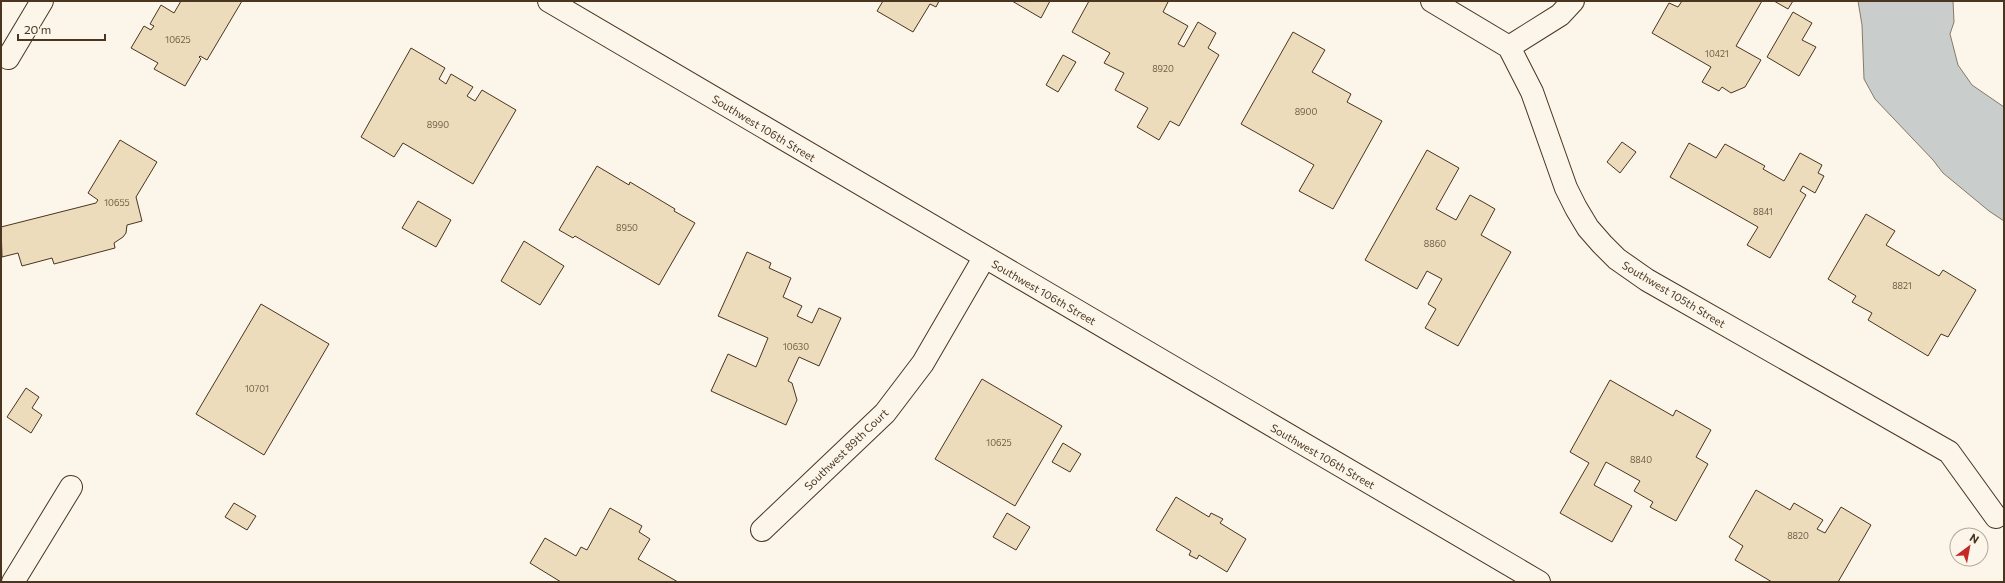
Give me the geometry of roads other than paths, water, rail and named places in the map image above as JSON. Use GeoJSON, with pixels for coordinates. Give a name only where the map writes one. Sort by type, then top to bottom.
{"type":"FeatureCollection","features":[{"type":"Feature","properties":{"kind":"street"},"geometry":{"type":"LineString","coordinates":[[8,58],[42,1]]}},
{"type":"Feature","properties":{"kind":"street","name":"Southwest 106th Street"},"geometry":{"type":"LineString","coordinates":[[549,1],[984,258],[1539,582]]}},
{"type":"Feature","properties":{"kind":"street"},"geometry":{"type":"LineString","coordinates":[[1432,1],[1509,47],[1560,15],[1573,1]]}},
{"type":"Feature","properties":{"kind":"street","name":"Southwest 105th Street"},"geometry":{"type":"LineString","coordinates":[[1509,47],[1532,92],[1566,188],[1588,228],[1602,244],[1617,258],[1647,280],[1949,452],[1996,517]]}},
{"type":"Feature","properties":{"kind":"street","name":"Southwest 89th Court"},"geometry":{"type":"LineString","coordinates":[[762,530],[885,413],[923,363],[984,258]]}},
{"type":"Feature","properties":{"kind":"street"},"geometry":{"type":"LineString","coordinates":[[13,582],[71,487]]}}]}
